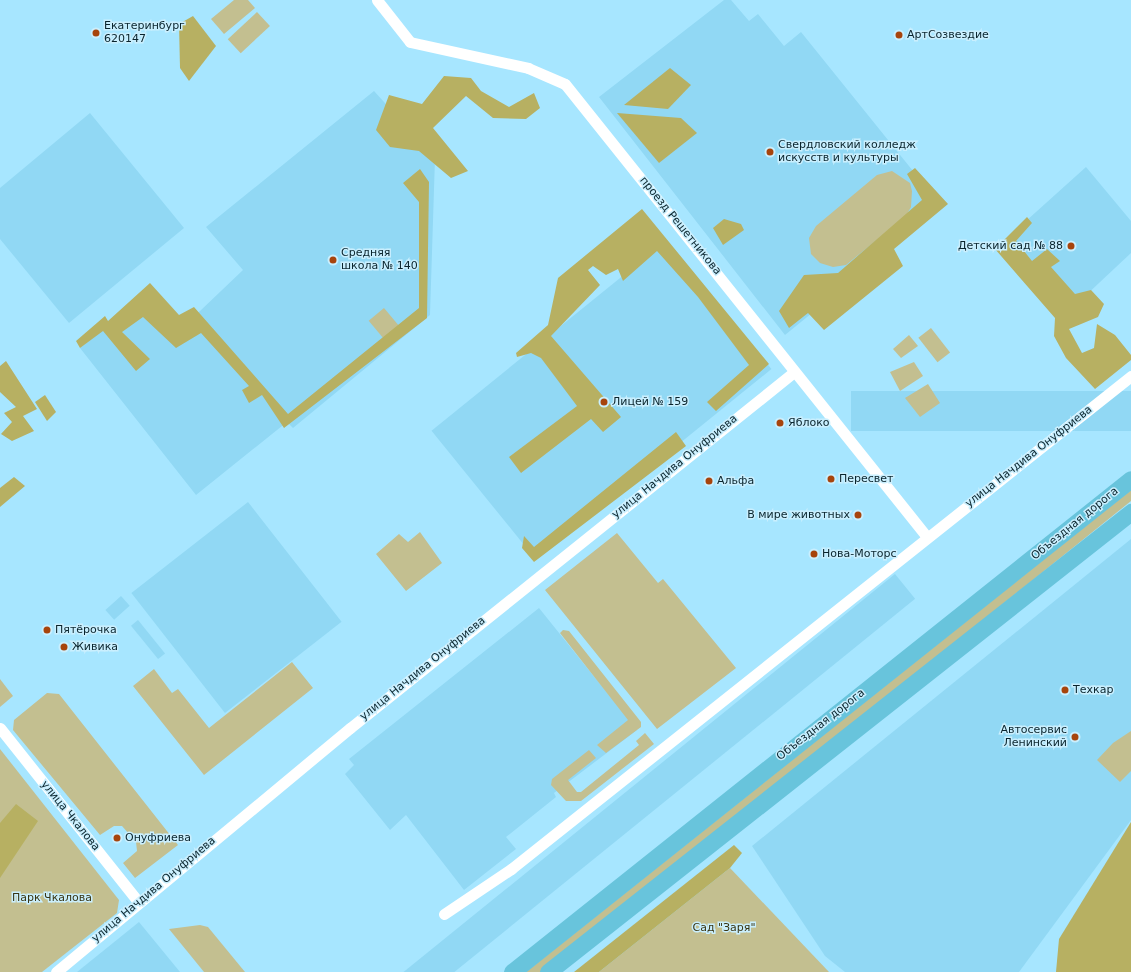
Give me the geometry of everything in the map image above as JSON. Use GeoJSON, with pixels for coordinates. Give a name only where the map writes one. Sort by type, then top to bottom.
{"type":"FeatureCollection","features":[{"type":"Feature","properties":{"kind":"main road","name":"Объездная дорога"},"geometry":{"type":"LineString","coordinates":[[512,972],[1131,479]]}},
{"type":"Feature","properties":{"kind":"main road"},"geometry":{"type":"LineString","coordinates":[[548,972],[1131,512]]}},
{"type":"Feature","properties":{"kind":"street","name":"проезд Решетникова"},"geometry":{"type":"LineString","coordinates":[[378,0],[410,42],[528,68],[565,84],[927,537]]}},
{"type":"Feature","properties":{"kind":"street","name":"улица Начдива Онуфриева"},"geometry":{"type":"LineString","coordinates":[[56,972],[350,728],[794,372]]}},
{"type":"Feature","properties":{"kind":"street","name":"улица Начдива Онуфриева"},"geometry":{"type":"LineString","coordinates":[[444,914],[462,906],[511,869],[1131,376]]}},
{"type":"Feature","properties":{"kind":"street","name":"улица Чкалова"},"geometry":{"type":"LineString","coordinates":[[0,728],[139,903]]}},
{"type":"Feature","properties":{"kind":"shaded area","name":"Свердловский колледж искусств и культуры"},"geometry":{"type":"Polygon","coordinates":[[[724,0],[731,0],[749,21],[758,14],[784,46],[801,32],[942,207],[785,335],[599,97],[724,0]]]}},
{"type":"Feature","properties":{"kind":"shaded area"},"geometry":{"type":"Polygon","coordinates":[[[193,16],[216,46],[189,81],[180,68],[179,24],[193,16]]]}},
{"type":"Feature","properties":{"kind":"shaded area"},"geometry":{"type":"Polygon","coordinates":[[[670,68],[691,85],[668,109],[624,105],[670,68]]]}},
{"type":"Feature","properties":{"kind":"shaded area"},"geometry":{"type":"Polygon","coordinates":[[[444,76],[471,78],[481,91],[509,107],[534,93],[540,108],[526,119],[493,118],[466,96],[433,128],[468,171],[451,178],[419,151],[390,147],[376,130],[389,95],[422,104],[444,76]]]}},
{"type":"Feature","properties":{"kind":"shaded area","name":"Средняя школа № 140"},"geometry":{"type":"Polygon","coordinates":[[[374,91],[435,158],[430,315],[293,428],[287,422],[196,495],[80,348],[141,300],[169,335],[200,311],[243,270],[206,227],[374,91]]]}},
{"type":"Feature","properties":{"kind":"shaded area"},"geometry":{"type":"Polygon","coordinates":[[[90,113],[184,228],[69,323],[0,239],[0,188],[90,113]]]}},
{"type":"Feature","properties":{"kind":"shaded area"},"geometry":{"type":"Polygon","coordinates":[[[617,113],[681,118],[697,133],[659,163],[617,113]]]}},
{"type":"Feature","properties":{"kind":"shaded area","name":"Детский сад № 88"},"geometry":{"type":"Polygon","coordinates":[[[1086,167],[1131,221],[1131,253],[1067,313],[1006,239],[1086,167]]]}},
{"type":"Feature","properties":{"kind":"shaded area"},"geometry":{"type":"Polygon","coordinates":[[[915,168],[948,204],[894,249],[903,266],[824,330],[808,313],[789,328],[779,311],[804,275],[838,273],[922,200],[907,174],[915,168]]]}},
{"type":"Feature","properties":{"kind":"shaded area"},"geometry":{"type":"Polygon","coordinates":[[[420,169],[429,182],[427,318],[284,428],[262,395],[249,403],[242,390],[249,386],[201,333],[176,348],[143,317],[122,332],[150,359],[136,371],[103,331],[80,348],[76,341],[105,316],[108,321],[150,283],[179,315],[194,307],[288,414],[419,308],[419,202],[403,183],[420,169]]]}},
{"type":"Feature","properties":{"kind":"shaded area"},"geometry":{"type":"Polygon","coordinates":[[[642,209],[769,364],[716,411],[707,402],[749,365],[698,297],[657,251],[623,281],[618,269],[606,275],[593,266],[588,270],[600,285],[551,336],[621,417],[603,432],[591,419],[521,473],[509,457],[577,406],[541,358],[531,353],[517,357],[516,353],[548,325],[558,278],[642,209]]]}},
{"type":"Feature","properties":{"kind":"shaded area"},"geometry":{"type":"Polygon","coordinates":[[[1027,217],[1032,223],[1016,241],[1032,261],[1047,249],[1060,261],[1051,267],[1075,294],[1091,290],[1104,304],[1098,317],[1069,329],[1082,353],[1094,348],[1097,324],[1115,335],[1131,355],[1131,360],[1095,389],[1066,358],[1054,336],[1055,318],[995,249],[1027,217]]]}},
{"type":"Feature","properties":{"kind":"shaded area"},"geometry":{"type":"Polygon","coordinates":[[[724,219],[741,224],[744,230],[723,245],[713,228],[724,219]]]}},
{"type":"Feature","properties":{"kind":"shaded area","name":"Лицей № 159"},"geometry":{"type":"Polygon","coordinates":[[[667,240],[771,369],[536,560],[432,431],[667,240]]]}},
{"type":"Feature","properties":{"kind":"shaded area"},"geometry":{"type":"Polygon","coordinates":[[[6,361],[37,409],[23,416],[34,431],[12,441],[1,434],[12,422],[4,413],[16,407],[0,392],[0,366],[6,361]]]}},
{"type":"Feature","properties":{"kind":"shaded area"},"geometry":{"type":"Polygon","coordinates":[[[851,391],[1131,391],[1131,431],[851,431],[851,391]]]}},
{"type":"Feature","properties":{"kind":"shaded area"},"geometry":{"type":"Polygon","coordinates":[[[45,395],[56,412],[47,421],[35,402],[45,395]]]}},
{"type":"Feature","properties":{"kind":"shaded area"},"geometry":{"type":"Polygon","coordinates":[[[676,432],[686,446],[534,562],[522,548],[524,536],[534,547],[676,432]]]}},
{"type":"Feature","properties":{"kind":"shaded area"},"geometry":{"type":"Polygon","coordinates":[[[14,477],[25,486],[0,507],[0,488],[14,477]]]}},
{"type":"Feature","properties":{"kind":"shaded area"},"geometry":{"type":"Polygon","coordinates":[[[248,502],[342,622],[225,713],[131,593],[248,502]]]}},
{"type":"Feature","properties":{"kind":"shaded area"},"geometry":{"type":"Polygon","coordinates":[[[1131,539],[1131,820],[1019,972],[845,972],[825,956],[752,846],[1131,539]]]}},
{"type":"Feature","properties":{"kind":"shaded area"},"geometry":{"type":"Polygon","coordinates":[[[895,574],[915,599],[454,972],[404,972],[895,574]]]}},
{"type":"Feature","properties":{"kind":"shaded area"},"geometry":{"type":"Polygon","coordinates":[[[121,596],[130,606],[114,620],[105,610],[121,596]]]}},
{"type":"Feature","properties":{"kind":"shaded area"},"geometry":{"type":"Polygon","coordinates":[[[539,608],[637,730],[554,793],[556,797],[506,837],[516,849],[464,890],[406,815],[390,830],[345,774],[354,765],[349,759],[539,608]]]}},
{"type":"Feature","properties":{"kind":"shaded area"},"geometry":{"type":"Polygon","coordinates":[[[138,620],[165,653],[158,659],[131,626],[138,620]]]}},
{"type":"Feature","properties":{"kind":"shaded area"},"geometry":{"type":"Polygon","coordinates":[[[16,804],[38,821],[0,878],[0,823],[16,804]]]}},
{"type":"Feature","properties":{"kind":"shaded area"},"geometry":{"type":"Polygon","coordinates":[[[1131,822],[1131,972],[1056,972],[1059,939],[1131,822]]]}},
{"type":"Feature","properties":{"kind":"shaded area"},"geometry":{"type":"Polygon","coordinates":[[[734,845],[742,853],[730,868],[599,972],[574,972],[734,845]]]}},
{"type":"Feature","properties":{"kind":"shaded area"},"geometry":{"type":"Polygon","coordinates":[[[139,922],[180,972],[77,972],[139,922]]]}},
{"type":"Feature","properties":{"kind":"green space"},"geometry":{"type":"Polygon","coordinates":[[[234,0],[248,0],[255,8],[224,34],[211,19],[234,0]]]}},
{"type":"Feature","properties":{"kind":"green space"},"geometry":{"type":"Polygon","coordinates":[[[257,12],[270,26],[241,53],[228,39],[257,12]]]}},
{"type":"Feature","properties":{"kind":"green space"},"geometry":{"type":"Polygon","coordinates":[[[892,171],[910,183],[912,191],[911,207],[906,216],[846,265],[833,267],[820,263],[811,254],[809,238],[816,226],[877,175],[892,171]]]}},
{"type":"Feature","properties":{"kind":"green space"},"geometry":{"type":"Polygon","coordinates":[[[384,308],[404,332],[389,345],[369,321],[384,308]]]}},
{"type":"Feature","properties":{"kind":"green space"},"geometry":{"type":"Polygon","coordinates":[[[931,328],[950,352],[937,362],[918,338],[931,328]]]}},
{"type":"Feature","properties":{"kind":"green space"},"geometry":{"type":"Polygon","coordinates":[[[909,335],[918,346],[901,358],[893,349],[909,335]]]}},
{"type":"Feature","properties":{"kind":"green space"},"geometry":{"type":"Polygon","coordinates":[[[914,362],[923,376],[900,391],[890,372],[914,362]]]}},
{"type":"Feature","properties":{"kind":"green space"},"geometry":{"type":"Polygon","coordinates":[[[928,384],[940,403],[920,417],[905,398],[928,384]]]}},
{"type":"Feature","properties":{"kind":"green space"},"geometry":{"type":"Polygon","coordinates":[[[1131,490],[1131,501],[708,841],[542,972],[526,972],[1131,490]]]}},
{"type":"Feature","properties":{"kind":"green space"},"geometry":{"type":"Polygon","coordinates":[[[420,532],[442,563],[406,591],[376,554],[399,534],[408,542],[420,532]]]}},
{"type":"Feature","properties":{"kind":"green space"},"geometry":{"type":"Polygon","coordinates":[[[617,533],[658,583],[663,579],[736,668],[657,729],[545,590],[617,533]]]}},
{"type":"Feature","properties":{"kind":"green space"},"geometry":{"type":"Polygon","coordinates":[[[563,630],[569,631],[641,722],[641,727],[606,753],[597,745],[628,720],[560,633],[563,630]]]}},
{"type":"Feature","properties":{"kind":"green space"},"geometry":{"type":"Polygon","coordinates":[[[292,662],[313,688],[204,775],[133,686],[154,669],[172,693],[178,689],[209,728],[292,662]]]}},
{"type":"Feature","properties":{"kind":"green space"},"geometry":{"type":"Polygon","coordinates":[[[0,679],[13,696],[0,707],[0,679]]]}},
{"type":"Feature","properties":{"kind":"green space"},"geometry":{"type":"Polygon","coordinates":[[[47,693],[59,694],[178,845],[135,878],[123,863],[137,851],[136,842],[122,826],[114,826],[100,835],[13,730],[14,720],[47,693]]]}},
{"type":"Feature","properties":{"kind":"green space"},"geometry":{"type":"Polygon","coordinates":[[[1131,731],[1131,771],[1120,782],[1097,760],[1113,743],[1131,731]]]}},
{"type":"Feature","properties":{"kind":"green space"},"geometry":{"type":"Polygon","coordinates":[[[645,733],[654,744],[581,801],[566,801],[551,785],[552,779],[589,750],[596,758],[568,780],[577,792],[581,792],[639,745],[636,741],[645,733]]]}},
{"type":"Feature","properties":{"kind":"green space","name":"Парк Чкалова"},"geometry":{"type":"Polygon","coordinates":[[[0,749],[119,900],[117,913],[42,972],[0,972],[0,749]]]}},
{"type":"Feature","properties":{"kind":"green space","name":"Сад \"Заря\""},"geometry":{"type":"Polygon","coordinates":[[[730,868],[829,972],[599,972],[730,868]]]}},
{"type":"Feature","properties":{"kind":"green space"},"geometry":{"type":"Polygon","coordinates":[[[200,925],[208,927],[245,972],[204,972],[169,929],[200,925]]]}},
{"type":"Feature","properties":{"kind":"place","name":"Екатеринбург 620147"},"geometry":{"type":"Point","coordinates":[96,33]}},
{"type":"Feature","properties":{"kind":"place","name":"АртСозвездие"},"geometry":{"type":"Point","coordinates":[899,35]}},
{"type":"Feature","properties":{"kind":"place","name":"Свердловский колледж искусств и культуры"},"geometry":{"type":"Point","coordinates":[770,152]}},
{"type":"Feature","properties":{"kind":"place","name":"Детский сад № 88"},"geometry":{"type":"Point","coordinates":[1071,246]}},
{"type":"Feature","properties":{"kind":"place","name":"Средняя школа № 140"},"geometry":{"type":"Point","coordinates":[333,260]}},
{"type":"Feature","properties":{"kind":"place","name":"Лицей № 159"},"geometry":{"type":"Point","coordinates":[604,402]}},
{"type":"Feature","properties":{"kind":"place","name":"Яблоко"},"geometry":{"type":"Point","coordinates":[780,423]}},
{"type":"Feature","properties":{"kind":"place","name":"Пересвет"},"geometry":{"type":"Point","coordinates":[831,479]}},
{"type":"Feature","properties":{"kind":"place","name":"Альфа"},"geometry":{"type":"Point","coordinates":[709,481]}},
{"type":"Feature","properties":{"kind":"place","name":"В мире животных"},"geometry":{"type":"Point","coordinates":[858,515]}},
{"type":"Feature","properties":{"kind":"place","name":"Нова-Моторс"},"geometry":{"type":"Point","coordinates":[814,554]}},
{"type":"Feature","properties":{"kind":"place","name":"Пятёрочка"},"geometry":{"type":"Point","coordinates":[47,630]}},
{"type":"Feature","properties":{"kind":"place","name":"Живика"},"geometry":{"type":"Point","coordinates":[64,647]}},
{"type":"Feature","properties":{"kind":"place","name":"Техкар"},"geometry":{"type":"Point","coordinates":[1065,690]}},
{"type":"Feature","properties":{"kind":"place","name":"Автосервис Ленинский"},"geometry":{"type":"Point","coordinates":[1075,737]}},
{"type":"Feature","properties":{"kind":"place","name":"Онуфриева"},"geometry":{"type":"Point","coordinates":[117,838]}}]}
